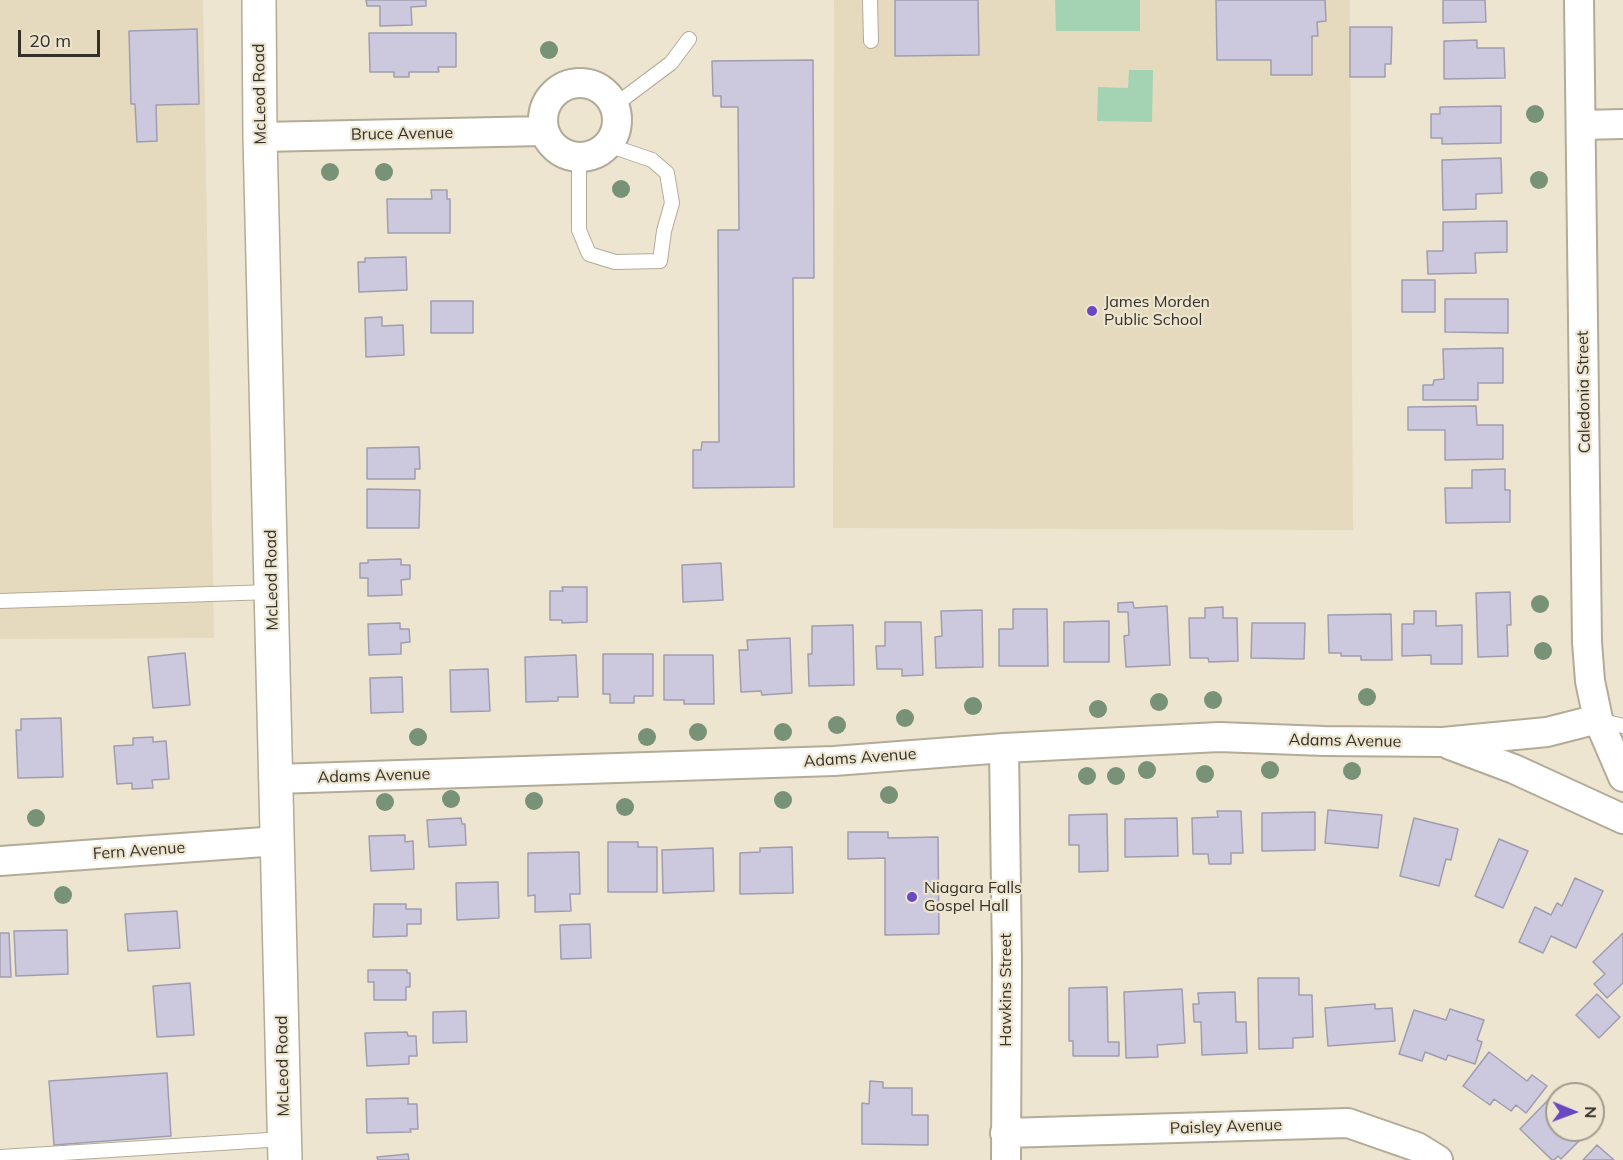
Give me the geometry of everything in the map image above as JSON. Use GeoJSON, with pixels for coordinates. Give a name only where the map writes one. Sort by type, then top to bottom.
{"type":"FeatureCollection","features":[{"type":"Feature","properties":{"kind":"main road","name":"McLeod Road"},"geometry":{"type":"LineString","coordinates":[[259,0],[260,137],[285,1150]]}},
{"type":"Feature","properties":{"kind":"street","name":"Caledonia Street"},"geometry":{"type":"LineString","coordinates":[[1579,0],[1587,642],[1590,681],[1610,723],[1623,777]]}},
{"type":"Feature","properties":{"kind":"street"},"geometry":{"type":"LineString","coordinates":[[573,82],[586,82],[598,87],[608,94],[615,105],[618,126],[615,136],[600,152],[590,156],[568,155],[558,150],[544,131],[545,106],[561,87],[573,82]]}},
{"type":"Feature","properties":{"kind":"street"},"geometry":{"type":"LineString","coordinates":[[1581,125],[1623,124]]}},
{"type":"Feature","properties":{"kind":"street","name":"Bruce Avenue"},"geometry":{"type":"LineString","coordinates":[[260,137],[544,131]]}},
{"type":"Feature","properties":{"kind":"street","name":"Adams Avenue"},"geometry":{"type":"LineString","coordinates":[[276,779],[834,761],[1004,748],[1219,737],[1443,742],[1547,732],[1610,723]]}},
{"type":"Feature","properties":{"kind":"street","name":"Adams Avenue"},"geometry":{"type":"LineString","coordinates":[[1443,742],[1514,769],[1623,819]]}},
{"type":"Feature","properties":{"kind":"street","name":"Hawkins Street"},"geometry":{"type":"LineString","coordinates":[[1004,748],[1007,960],[1006,1147]]}},
{"type":"Feature","properties":{"kind":"street","name":"Fern Avenue"},"geometry":{"type":"LineString","coordinates":[[0,861],[278,842]]}},
{"type":"Feature","properties":{"kind":"street","name":"Paisley Avenue"},"geometry":{"type":"LineString","coordinates":[[1006,1147],[1348,1124],[1417,1147],[1438,1160]]}},
{"type":"Feature","properties":{"kind":"lane"},"geometry":{"type":"LineString","coordinates":[[870,0],[871,42]]}},
{"type":"Feature","properties":{"kind":"lane"},"geometry":{"type":"LineString","coordinates":[[615,105],[671,63],[689,39]]}},
{"type":"Feature","properties":{"kind":"lane"},"geometry":{"type":"LineString","coordinates":[[579,157],[579,230],[590,254],[615,262],[660,261],[664,231],[672,203],[667,173],[652,160],[608,145]]}},
{"type":"Feature","properties":{"kind":"lane"},"geometry":{"type":"LineString","coordinates":[[0,601],[272,592]]}},
{"type":"Feature","properties":{"kind":"lane"},"geometry":{"type":"LineString","coordinates":[[0,1157],[285,1150]]}},
{"type":"Feature","properties":{"kind":"shaded area"},"geometry":{"type":"Polygon","coordinates":[[[0,0],[203,0],[214,638],[0,639],[0,0]]]}},
{"type":"Feature","properties":{"kind":"shaded area","name":"James Morden Public School"},"geometry":{"type":"Polygon","coordinates":[[[834,0],[1350,0],[1353,530],[833,528],[834,0]]]}},
{"type":"Feature","properties":{"kind":"green space"},"geometry":{"type":"Polygon","coordinates":[[[1055,0],[1140,0],[1140,31],[1056,31],[1055,0]]]}},
{"type":"Feature","properties":{"kind":"green space"},"geometry":{"type":"Polygon","coordinates":[[[1129,70],[1153,70],[1152,122],[1097,121],[1098,87],[1128,88],[1129,70]]]}},
{"type":"Feature","properties":{"kind":"building"},"geometry":{"type":"Polygon","coordinates":[[[366,0],[426,0],[426,6],[411,7],[412,25],[380,26],[380,6],[367,6],[366,0]]]}},
{"type":"Feature","properties":{"kind":"building"},"geometry":{"type":"Polygon","coordinates":[[[895,0],[978,0],[979,55],[895,56],[895,0]]]}},
{"type":"Feature","properties":{"kind":"building"},"geometry":{"type":"Polygon","coordinates":[[[1216,0],[1325,0],[1326,21],[1317,22],[1318,36],[1312,36],[1312,75],[1271,75],[1271,60],[1217,60],[1216,0]]]}},
{"type":"Feature","properties":{"kind":"building"},"geometry":{"type":"Polygon","coordinates":[[[1443,0],[1485,0],[1486,22],[1443,23],[1443,0]]]}},
{"type":"Feature","properties":{"kind":"building"},"geometry":{"type":"Polygon","coordinates":[[[1350,27],[1392,27],[1391,64],[1385,64],[1385,77],[1350,77],[1350,27]]]}},
{"type":"Feature","properties":{"kind":"building"},"geometry":{"type":"Polygon","coordinates":[[[197,29],[199,104],[156,105],[157,141],[137,142],[135,104],[131,104],[129,31],[197,29]]]}},
{"type":"Feature","properties":{"kind":"building"},"geometry":{"type":"Polygon","coordinates":[[[369,33],[456,33],[456,67],[438,67],[439,72],[409,72],[409,77],[394,77],[394,72],[370,72],[369,33]]]}},
{"type":"Feature","properties":{"kind":"building"},"geometry":{"type":"Polygon","coordinates":[[[1477,40],[1477,48],[1504,48],[1505,78],[1444,79],[1444,41],[1477,40]]]}},
{"type":"Feature","properties":{"kind":"building"},"geometry":{"type":"Polygon","coordinates":[[[813,60],[814,278],[793,278],[794,487],[693,488],[693,450],[701,450],[702,442],[719,442],[718,230],[739,230],[738,107],[721,107],[721,96],[713,96],[712,61],[813,60]]]}},
{"type":"Feature","properties":{"kind":"building"},"geometry":{"type":"Polygon","coordinates":[[[1501,106],[1501,143],[1442,144],[1442,138],[1431,138],[1431,114],[1440,114],[1440,107],[1501,106]]]}},
{"type":"Feature","properties":{"kind":"building"},"geometry":{"type":"Polygon","coordinates":[[[1501,158],[1502,193],[1476,194],[1476,209],[1443,210],[1442,160],[1501,158]]]}},
{"type":"Feature","properties":{"kind":"building"},"geometry":{"type":"Polygon","coordinates":[[[431,190],[447,190],[447,199],[450,199],[450,233],[388,233],[387,199],[432,199],[431,190]]]}},
{"type":"Feature","properties":{"kind":"building"},"geometry":{"type":"Polygon","coordinates":[[[1507,221],[1507,252],[1475,253],[1476,273],[1428,274],[1427,251],[1443,251],[1443,222],[1507,221]]]}},
{"type":"Feature","properties":{"kind":"building"},"geometry":{"type":"Polygon","coordinates":[[[406,257],[407,290],[359,292],[358,262],[365,262],[365,258],[406,257]]]}},
{"type":"Feature","properties":{"kind":"building"},"geometry":{"type":"Polygon","coordinates":[[[1402,280],[1435,280],[1435,312],[1402,312],[1402,280]]]}},
{"type":"Feature","properties":{"kind":"building"},"geometry":{"type":"Polygon","coordinates":[[[1445,299],[1508,299],[1508,333],[1445,332],[1445,299]]]}},
{"type":"Feature","properties":{"kind":"building"},"geometry":{"type":"Polygon","coordinates":[[[431,301],[473,301],[473,333],[431,333],[431,301]]]}},
{"type":"Feature","properties":{"kind":"building"},"geometry":{"type":"Polygon","coordinates":[[[382,317],[382,326],[403,325],[404,355],[366,357],[365,318],[382,317]]]}},
{"type":"Feature","properties":{"kind":"building"},"geometry":{"type":"Polygon","coordinates":[[[1503,348],[1503,383],[1478,383],[1478,400],[1423,400],[1423,385],[1433,385],[1434,380],[1444,379],[1443,349],[1503,348]]]}},
{"type":"Feature","properties":{"kind":"building"},"geometry":{"type":"Polygon","coordinates":[[[1476,406],[1477,425],[1503,425],[1503,459],[1445,460],[1445,430],[1408,430],[1408,407],[1476,406]]]}},
{"type":"Feature","properties":{"kind":"building"},"geometry":{"type":"Polygon","coordinates":[[[419,447],[420,469],[415,469],[415,479],[367,479],[367,448],[419,447]]]}},
{"type":"Feature","properties":{"kind":"building"},"geometry":{"type":"Polygon","coordinates":[[[1505,469],[1505,490],[1510,490],[1510,522],[1446,523],[1445,488],[1472,488],[1472,470],[1505,469]]]}},
{"type":"Feature","properties":{"kind":"building"},"geometry":{"type":"Polygon","coordinates":[[[367,489],[420,490],[419,528],[367,528],[367,489]]]}},
{"type":"Feature","properties":{"kind":"building"},"geometry":{"type":"Polygon","coordinates":[[[401,559],[401,565],[410,565],[410,579],[401,580],[402,595],[368,596],[368,578],[360,578],[360,563],[368,563],[368,560],[401,559]]]}},
{"type":"Feature","properties":{"kind":"building"},"geometry":{"type":"Polygon","coordinates":[[[721,563],[723,600],[683,602],[682,565],[721,563]]]}},
{"type":"Feature","properties":{"kind":"building"},"geometry":{"type":"Polygon","coordinates":[[[562,587],[587,587],[587,622],[562,623],[562,620],[550,620],[550,591],[563,591],[562,587]]]}},
{"type":"Feature","properties":{"kind":"building"},"geometry":{"type":"Polygon","coordinates":[[[1510,592],[1511,625],[1507,625],[1508,656],[1478,657],[1476,593],[1510,592]]]}},
{"type":"Feature","properties":{"kind":"building"},"geometry":{"type":"Polygon","coordinates":[[[1133,602],[1134,608],[1167,606],[1170,665],[1126,667],[1124,636],[1129,635],[1128,612],[1118,612],[1118,603],[1133,602]]]}},
{"type":"Feature","properties":{"kind":"building"},"geometry":{"type":"Polygon","coordinates":[[[1223,607],[1223,618],[1237,618],[1238,661],[1209,662],[1208,658],[1190,658],[1189,618],[1205,618],[1205,608],[1223,607]]]}},
{"type":"Feature","properties":{"kind":"building"},"geometry":{"type":"Polygon","coordinates":[[[1013,609],[1047,609],[1048,666],[999,666],[999,629],[1013,629],[1013,609]]]}},
{"type":"Feature","properties":{"kind":"building"},"geometry":{"type":"Polygon","coordinates":[[[982,610],[983,667],[936,668],[935,637],[942,636],[941,611],[982,610]]]}},
{"type":"Feature","properties":{"kind":"building"},"geometry":{"type":"Polygon","coordinates":[[[1414,611],[1436,611],[1436,626],[1462,625],[1462,664],[1431,664],[1431,655],[1402,656],[1402,624],[1414,624],[1414,611]]]}},
{"type":"Feature","properties":{"kind":"building"},"geometry":{"type":"Polygon","coordinates":[[[1391,614],[1392,660],[1361,660],[1361,656],[1341,656],[1341,653],[1329,653],[1328,615],[1391,614]]]}},
{"type":"Feature","properties":{"kind":"building"},"geometry":{"type":"Polygon","coordinates":[[[1109,621],[1109,662],[1064,662],[1064,622],[1109,621]]]}},
{"type":"Feature","properties":{"kind":"building"},"geometry":{"type":"Polygon","coordinates":[[[885,622],[921,622],[923,675],[902,676],[902,669],[877,669],[876,646],[885,646],[885,622]]]}},
{"type":"Feature","properties":{"kind":"building"},"geometry":{"type":"Polygon","coordinates":[[[400,623],[400,629],[409,629],[410,642],[401,643],[401,654],[369,655],[368,624],[400,623]]]}},
{"type":"Feature","properties":{"kind":"building"},"geometry":{"type":"Polygon","coordinates":[[[1252,623],[1305,623],[1304,659],[1251,658],[1252,623]]]}},
{"type":"Feature","properties":{"kind":"building"},"geometry":{"type":"Polygon","coordinates":[[[853,625],[854,685],[809,686],[808,654],[812,654],[812,626],[853,625]]]}},
{"type":"Feature","properties":{"kind":"building"},"geometry":{"type":"Polygon","coordinates":[[[790,638],[792,693],[762,695],[761,691],[741,692],[739,650],[748,650],[747,640],[790,638]]]}},
{"type":"Feature","properties":{"kind":"building"},"geometry":{"type":"Polygon","coordinates":[[[185,653],[190,705],[153,708],[148,657],[185,653]]]}},
{"type":"Feature","properties":{"kind":"building"},"geometry":{"type":"Polygon","coordinates":[[[603,654],[653,654],[653,696],[634,696],[634,703],[610,703],[610,694],[603,694],[603,654]]]}},
{"type":"Feature","properties":{"kind":"building"},"geometry":{"type":"Polygon","coordinates":[[[576,655],[578,697],[558,697],[558,701],[526,702],[525,657],[576,655]]]}},
{"type":"Feature","properties":{"kind":"building"},"geometry":{"type":"Polygon","coordinates":[[[664,655],[713,655],[714,704],[684,704],[684,700],[664,700],[664,655]]]}},
{"type":"Feature","properties":{"kind":"building"},"geometry":{"type":"Polygon","coordinates":[[[488,669],[490,711],[451,712],[450,670],[488,669]]]}},
{"type":"Feature","properties":{"kind":"building"},"geometry":{"type":"Polygon","coordinates":[[[402,677],[403,712],[371,713],[370,678],[402,677]]]}},
{"type":"Feature","properties":{"kind":"building"},"geometry":{"type":"Polygon","coordinates":[[[61,718],[63,777],[18,778],[16,730],[21,730],[21,719],[61,718]]]}},
{"type":"Feature","properties":{"kind":"building"},"geometry":{"type":"Polygon","coordinates":[[[153,737],[153,742],[166,741],[169,779],[152,780],[153,788],[132,789],[132,783],[117,784],[114,746],[133,745],[133,738],[153,737]]]}},
{"type":"Feature","properties":{"kind":"building"},"geometry":{"type":"Polygon","coordinates":[[[1328,810],[1382,815],[1378,848],[1325,843],[1328,810]]]}},
{"type":"Feature","properties":{"kind":"building"},"geometry":{"type":"Polygon","coordinates":[[[1217,811],[1241,811],[1243,853],[1231,853],[1231,864],[1209,864],[1208,854],[1193,854],[1192,818],[1218,817],[1217,811]]]}},
{"type":"Feature","properties":{"kind":"building"},"geometry":{"type":"Polygon","coordinates":[[[1315,812],[1315,850],[1262,851],[1262,813],[1315,812]]]}},
{"type":"Feature","properties":{"kind":"building"},"geometry":{"type":"Polygon","coordinates":[[[1107,814],[1108,871],[1079,872],[1079,845],[1069,845],[1069,815],[1107,814]]]}},
{"type":"Feature","properties":{"kind":"building"},"geometry":{"type":"Polygon","coordinates":[[[461,818],[462,824],[465,824],[466,845],[429,847],[427,820],[461,818]]]}},
{"type":"Feature","properties":{"kind":"building"},"geometry":{"type":"Polygon","coordinates":[[[1177,818],[1178,856],[1125,857],[1125,819],[1177,818]]]}},
{"type":"Feature","properties":{"kind":"building"},"geometry":{"type":"Polygon","coordinates":[[[1414,818],[1458,829],[1451,860],[1446,859],[1439,886],[1400,876],[1414,818]]]}},
{"type":"Feature","properties":{"kind":"building","name":"Niagara Falls Gospel Hall"},"geometry":{"type":"Polygon","coordinates":[[[848,832],[888,832],[888,838],[938,837],[939,934],[885,935],[885,858],[848,859],[848,832]]]}},
{"type":"Feature","properties":{"kind":"building"},"geometry":{"type":"Polygon","coordinates":[[[405,835],[405,842],[413,841],[414,869],[371,871],[369,836],[405,835]]]}},
{"type":"Feature","properties":{"kind":"building"},"geometry":{"type":"Polygon","coordinates":[[[1499,839],[1528,851],[1503,908],[1475,896],[1499,839]]]}},
{"type":"Feature","properties":{"kind":"building"},"geometry":{"type":"Polygon","coordinates":[[[608,842],[638,842],[638,847],[657,847],[657,892],[608,892],[608,842]]]}},
{"type":"Feature","properties":{"kind":"building"},"geometry":{"type":"Polygon","coordinates":[[[792,847],[793,893],[740,894],[740,853],[760,852],[760,848],[792,847]]]}},
{"type":"Feature","properties":{"kind":"building"},"geometry":{"type":"Polygon","coordinates":[[[713,848],[714,891],[663,893],[662,850],[713,848]]]}},
{"type":"Feature","properties":{"kind":"building"},"geometry":{"type":"Polygon","coordinates":[[[579,852],[580,894],[570,894],[571,911],[535,912],[535,895],[528,896],[528,853],[579,852]]]}},
{"type":"Feature","properties":{"kind":"building"},"geometry":{"type":"Polygon","coordinates":[[[1575,878],[1603,891],[1576,948],[1551,936],[1543,953],[1519,942],[1535,907],[1551,915],[1557,903],[1562,906],[1575,878]]]}},
{"type":"Feature","properties":{"kind":"building"},"geometry":{"type":"Polygon","coordinates":[[[498,882],[499,918],[457,920],[456,883],[498,882]]]}},
{"type":"Feature","properties":{"kind":"building"},"geometry":{"type":"Polygon","coordinates":[[[374,904],[406,904],[406,909],[421,909],[421,924],[407,924],[407,936],[373,937],[374,904]]]}},
{"type":"Feature","properties":{"kind":"building"},"geometry":{"type":"Polygon","coordinates":[[[177,911],[180,948],[128,951],[125,914],[177,911]]]}},
{"type":"Feature","properties":{"kind":"building"},"geometry":{"type":"Polygon","coordinates":[[[590,924],[591,958],[561,959],[560,925],[590,924]]]}},
{"type":"Feature","properties":{"kind":"building"},"geometry":{"type":"Polygon","coordinates":[[[67,930],[68,974],[16,976],[14,931],[67,930]]]}},
{"type":"Feature","properties":{"kind":"building"},"geometry":{"type":"Polygon","coordinates":[[[0,933],[9,933],[11,977],[0,977],[0,933]]]}},
{"type":"Feature","properties":{"kind":"building"},"geometry":{"type":"Polygon","coordinates":[[[1623,933],[1623,983],[1607,998],[1594,984],[1605,974],[1593,962],[1623,933]]]}},
{"type":"Feature","properties":{"kind":"building"},"geometry":{"type":"Polygon","coordinates":[[[368,970],[407,970],[407,973],[410,973],[410,987],[406,987],[406,1000],[374,1000],[374,982],[368,982],[368,970]]]}},
{"type":"Feature","properties":{"kind":"building"},"geometry":{"type":"Polygon","coordinates":[[[1258,978],[1299,978],[1299,995],[1312,995],[1313,1037],[1293,1038],[1293,1048],[1259,1049],[1258,978]]]}},
{"type":"Feature","properties":{"kind":"building"},"geometry":{"type":"Polygon","coordinates":[[[190,983],[194,1035],[157,1037],[153,986],[190,983]]]}},
{"type":"Feature","properties":{"kind":"building"},"geometry":{"type":"Polygon","coordinates":[[[1107,987],[1108,1042],[1119,1042],[1119,1056],[1073,1056],[1073,1041],[1069,1041],[1069,988],[1107,987]]]}},
{"type":"Feature","properties":{"kind":"building"},"geometry":{"type":"Polygon","coordinates":[[[1182,989],[1185,1043],[1157,1045],[1158,1057],[1126,1058],[1124,992],[1182,989]]]}},
{"type":"Feature","properties":{"kind":"building"},"geometry":{"type":"Polygon","coordinates":[[[1235,992],[1236,1022],[1246,1022],[1247,1053],[1202,1055],[1201,1022],[1194,1022],[1193,1004],[1199,1004],[1198,993],[1235,992]]]}},
{"type":"Feature","properties":{"kind":"building"},"geometry":{"type":"Polygon","coordinates":[[[1597,994],[1620,1017],[1599,1038],[1576,1015],[1597,994]]]}},
{"type":"Feature","properties":{"kind":"building"},"geometry":{"type":"Polygon","coordinates":[[[1375,1004],[1375,1009],[1392,1008],[1395,1041],[1328,1046],[1325,1008],[1375,1004]]]}},
{"type":"Feature","properties":{"kind":"building"},"geometry":{"type":"Polygon","coordinates":[[[1450,1009],[1484,1020],[1477,1040],[1482,1042],[1475,1064],[1448,1055],[1446,1060],[1425,1052],[1422,1061],[1399,1054],[1414,1010],[1446,1020],[1450,1009]]]}},
{"type":"Feature","properties":{"kind":"building"},"geometry":{"type":"Polygon","coordinates":[[[466,1011],[467,1042],[433,1043],[433,1012],[466,1011]]]}},
{"type":"Feature","properties":{"kind":"building"},"geometry":{"type":"Polygon","coordinates":[[[407,1032],[408,1036],[416,1036],[417,1056],[409,1056],[409,1064],[367,1066],[365,1033],[407,1032]]]}},
{"type":"Feature","properties":{"kind":"building"},"geometry":{"type":"Polygon","coordinates":[[[1489,1052],[1527,1081],[1532,1075],[1545,1085],[1545,1089],[1526,1113],[1516,1105],[1511,1111],[1494,1099],[1490,1105],[1463,1086],[1489,1052]]]}},
{"type":"Feature","properties":{"kind":"building"},"geometry":{"type":"Polygon","coordinates":[[[167,1073],[171,1136],[54,1145],[49,1081],[167,1073]]]}},
{"type":"Feature","properties":{"kind":"building"},"geometry":{"type":"Polygon","coordinates":[[[870,1081],[883,1082],[883,1088],[912,1088],[912,1115],[928,1115],[928,1145],[862,1144],[862,1103],[869,1104],[870,1081]]]}},
{"type":"Feature","properties":{"kind":"building"},"geometry":{"type":"Polygon","coordinates":[[[408,1098],[408,1104],[417,1104],[418,1129],[410,1129],[411,1132],[367,1133],[366,1099],[408,1098]]]}},
{"type":"Feature","properties":{"kind":"building"},"geometry":{"type":"Polygon","coordinates":[[[1545,1103],[1545,1142],[1578,1142],[1561,1159],[1558,1156],[1552,1160],[1520,1129],[1545,1103]]]}},
{"type":"Feature","properties":{"kind":"building"},"geometry":{"type":"Polygon","coordinates":[[[1597,1145],[1614,1160],[1583,1160],[1597,1145]]]}},
{"type":"Feature","properties":{"kind":"building"},"geometry":{"type":"Polygon","coordinates":[[[408,1154],[409,1160],[378,1160],[377,1157],[408,1154]]]}},
{"type":"Feature","properties":{"kind":"place","name":"James Morden Public School"},"geometry":{"type":"Point","coordinates":[1092,311]}},
{"type":"Feature","properties":{"kind":"place","name":"Niagara Falls Gospel Hall"},"geometry":{"type":"Point","coordinates":[912,897]}}]}
